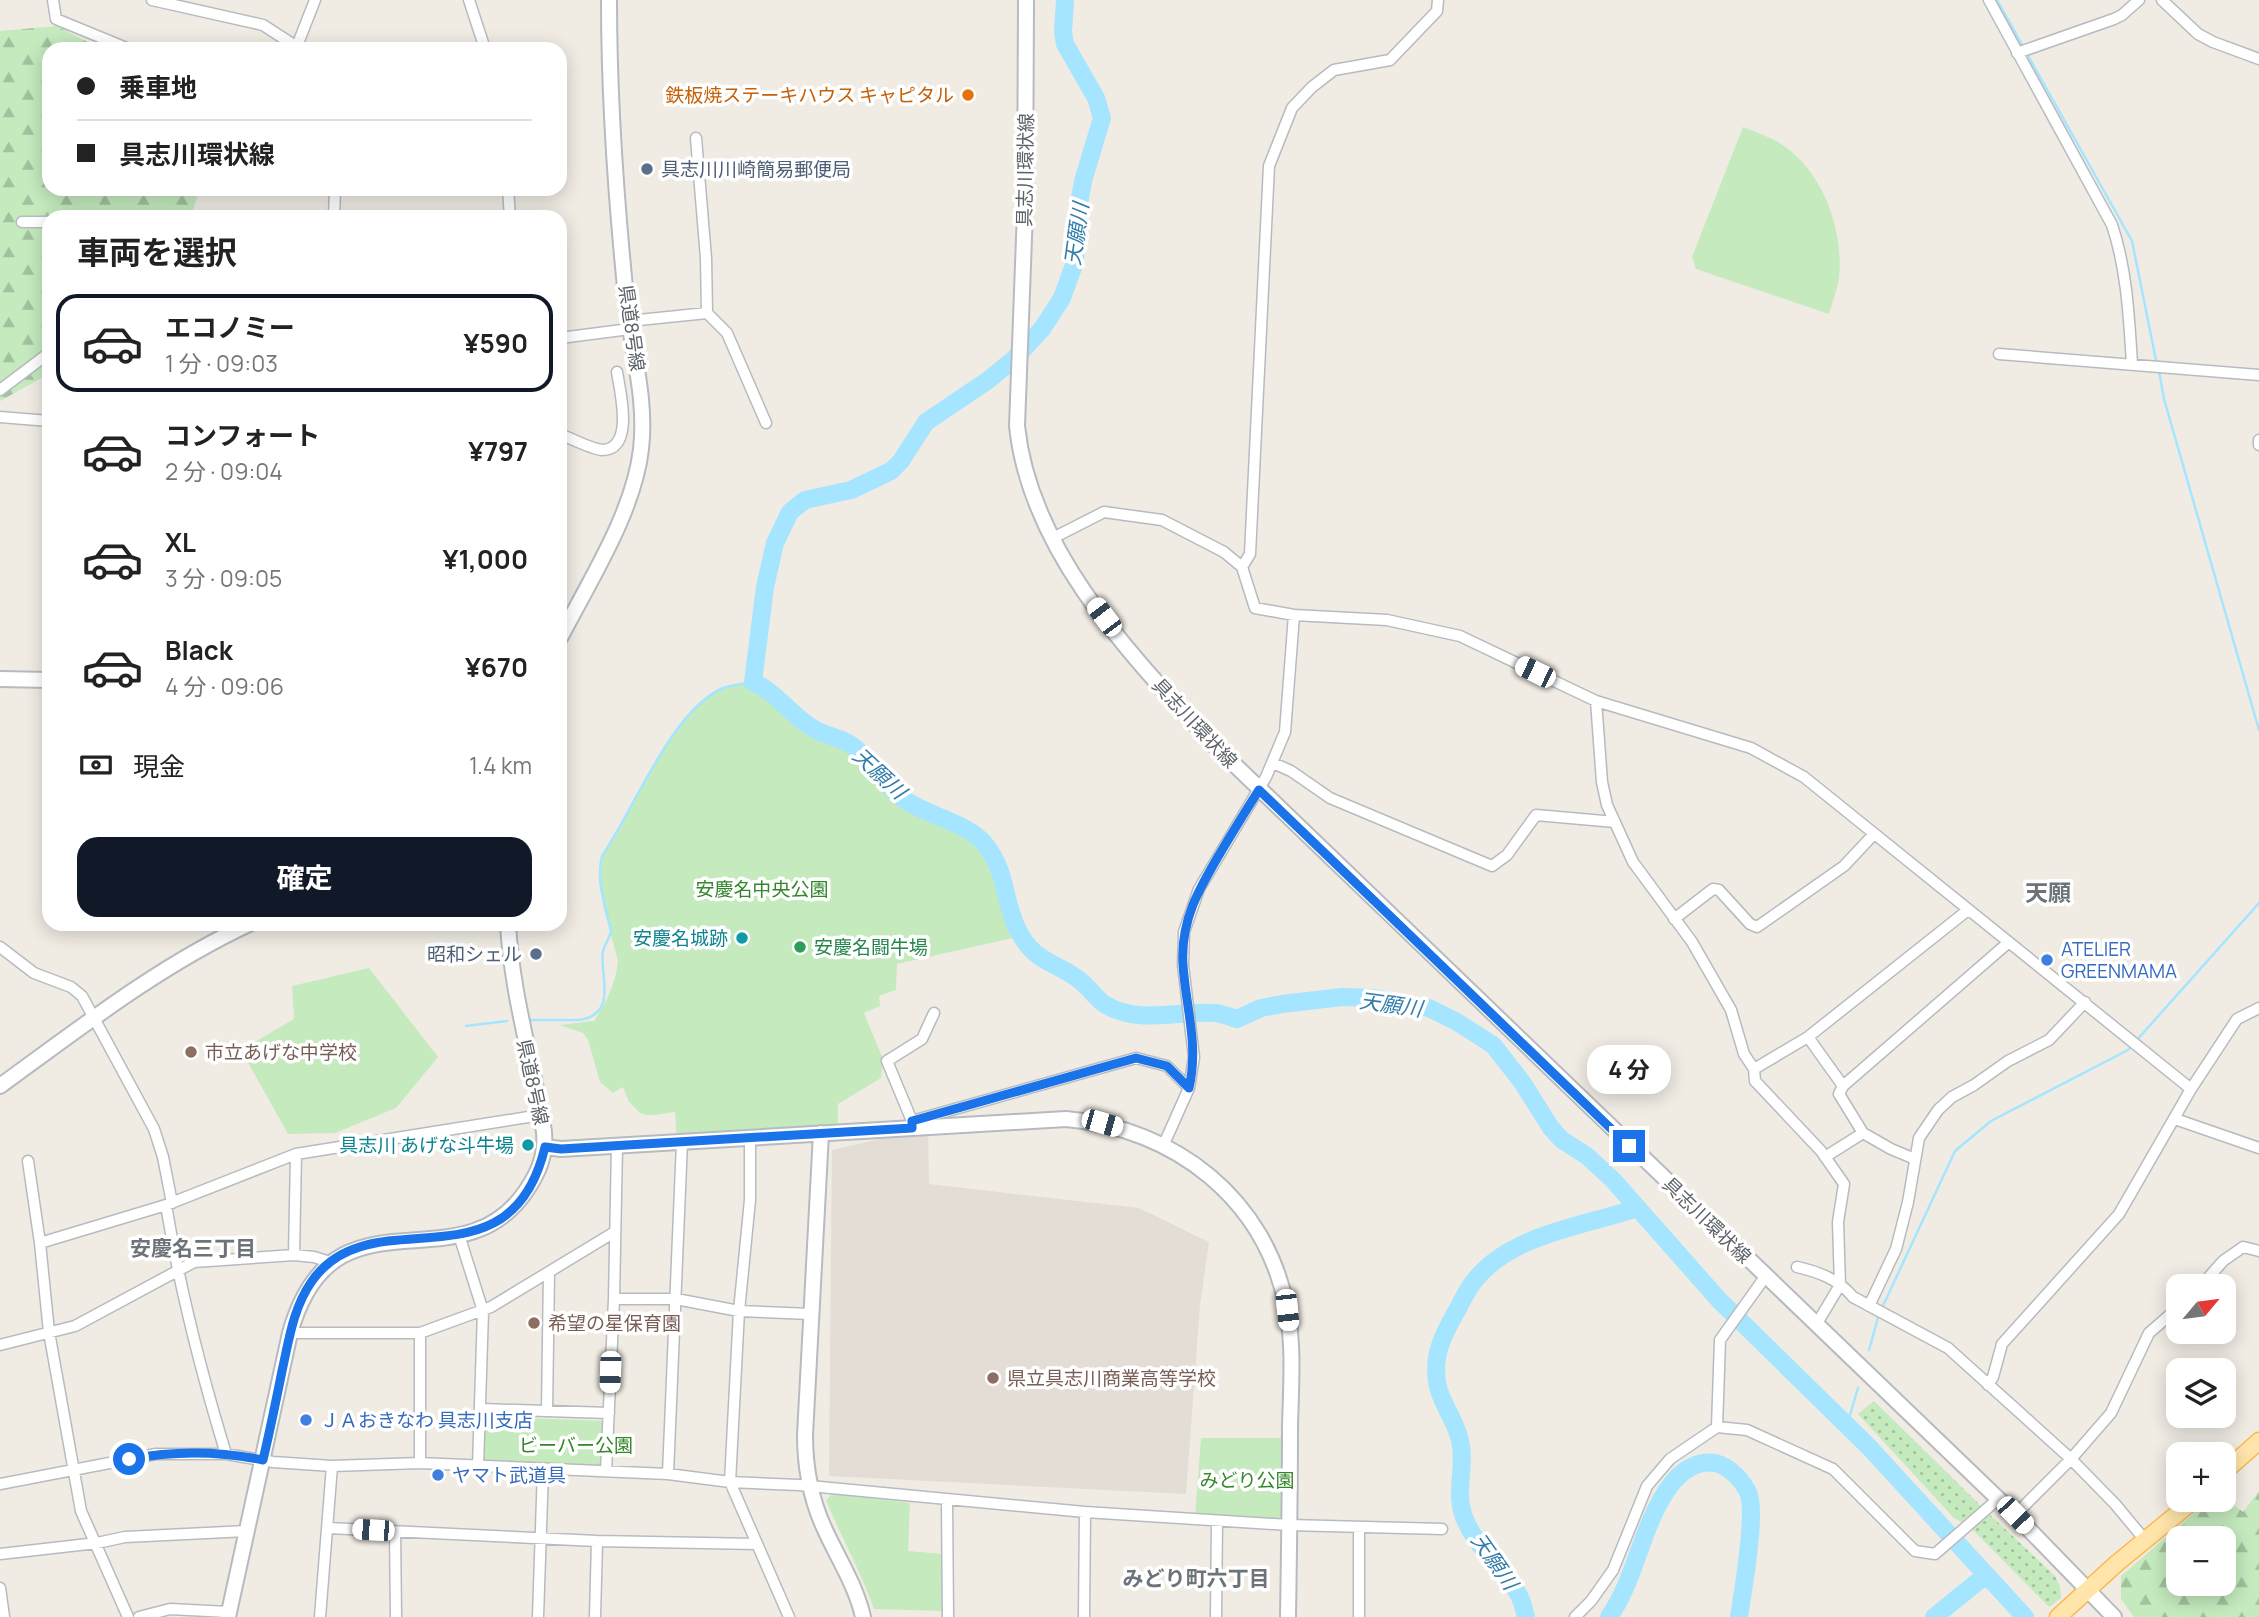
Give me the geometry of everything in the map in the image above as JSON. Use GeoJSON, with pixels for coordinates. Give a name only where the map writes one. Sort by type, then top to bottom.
{"type":"FeatureCollection","features":[{"type":"Feature","properties":{"kind":"main road","name":"県道8号線"},"geometry":{"type":"LineString","coordinates":[[567,624],[630,503],[641,450],[642,397],[629,325],[620,232],[609,0]]}},
{"type":"Feature","properties":{"kind":"main road","name":"具志川環状線"},"geometry":{"type":"LineString","coordinates":[[1026,0],[1025,198],[1017,426],[1030,492],[1051,538],[1092,601],[1166,694],[1259,790],[2015,1515],[2115,1617]]}},
{"type":"Feature","properties":{"kind":"main road"},"geometry":{"type":"LineString","coordinates":[[0,679],[42,680]]}},
{"type":"Feature","properties":{"kind":"main road"},"geometry":{"type":"LineString","coordinates":[[0,1086],[94,1017],[180,960],[231,931]]}},
{"type":"Feature","properties":{"kind":"main road","name":"県道8号線"},"geometry":{"type":"LineString","coordinates":[[228,1615],[290,1332],[298,1304],[312,1282],[330,1262],[346,1252],[371,1245],[458,1236],[492,1224],[518,1203],[535,1179],[545,1147],[510,964],[508,931]]}},
{"type":"Feature","properties":{"kind":"main road"},"geometry":{"type":"LineString","coordinates":[[545,1147],[561,1149],[682,1142],[912,1124],[1066,1119],[1102,1123],[1164,1144],[1208,1175],[1238,1205],[1263,1241],[1277,1273],[1287,1310],[1290,1337],[1289,1617]]}},
{"type":"Feature","properties":{"kind":"main road"},"geometry":{"type":"LineString","coordinates":[[821,1133],[805,1436],[810,1486],[819,1517],[852,1583],[863,1617]]}},
{"type":"Feature","properties":{"kind":"main road"},"geometry":{"type":"LineString","coordinates":[[2236,1461],[2259,1441]]}},
{"type":"Feature","properties":{"kind":"main road"},"geometry":{"type":"LineString","coordinates":[[2059,1616],[2179,1512]]}},
{"type":"Feature","properties":{"kind":"street"},"geometry":{"type":"LineString","coordinates":[[53,0],[56,19],[112,42]]}},
{"type":"Feature","properties":{"kind":"street"},"geometry":{"type":"LineString","coordinates":[[152,0],[263,25],[291,42]]}},
{"type":"Feature","properties":{"kind":"street"},"geometry":{"type":"LineString","coordinates":[[301,42],[315,0]]}},
{"type":"Feature","properties":{"kind":"street"},"geometry":{"type":"LineString","coordinates":[[469,0],[483,42]]}},
{"type":"Feature","properties":{"kind":"street"},"geometry":{"type":"LineString","coordinates":[[1242,567],[1250,554],[1269,166],[1292,108],[1312,87],[1334,70],[1390,61],[1437,11],[1438,0]]}},
{"type":"Feature","properties":{"kind":"street"},"geometry":{"type":"LineString","coordinates":[[1989,0],[2112,225],[2125,275],[2132,364]]}},
{"type":"Feature","properties":{"kind":"street"},"geometry":{"type":"LineString","coordinates":[[2017,52],[2114,19],[2139,0]]}},
{"type":"Feature","properties":{"kind":"street"},"geometry":{"type":"LineString","coordinates":[[2162,0],[2199,34],[2259,59]]}},
{"type":"Feature","properties":{"kind":"street"},"geometry":{"type":"LineString","coordinates":[[696,138],[706,258],[707,313],[727,333],[766,423]]}},
{"type":"Feature","properties":{"kind":"street"},"geometry":{"type":"LineString","coordinates":[[22,222],[42,222]]}},
{"type":"Feature","properties":{"kind":"street"},"geometry":{"type":"LineString","coordinates":[[567,337],[707,313]]}},
{"type":"Feature","properties":{"kind":"street"},"geometry":{"type":"LineString","coordinates":[[1999,354],[2259,375]]}},
{"type":"Feature","properties":{"kind":"street"},"geometry":{"type":"LineString","coordinates":[[0,390],[42,358]]}},
{"type":"Feature","properties":{"kind":"street"},"geometry":{"type":"LineString","coordinates":[[567,436],[602,450],[614,446],[622,437],[623,422],[617,372]]}},
{"type":"Feature","properties":{"kind":"street"},"geometry":{"type":"LineString","coordinates":[[0,417],[42,420]]}},
{"type":"Feature","properties":{"kind":"street"},"geometry":{"type":"LineString","coordinates":[[1051,538],[1104,512],[1162,520],[1224,552],[1242,567],[1255,608],[1294,615],[1387,620],[1460,636],[1596,701],[1751,748],[1804,777],[2191,1089]]}},
{"type":"Feature","properties":{"kind":"street"},"geometry":{"type":"LineString","coordinates":[[1164,1144],[1189,1088],[1194,1049],[1183,965],[1184,932],[1199,889],[1259,790],[1285,732],[1294,615]]}},
{"type":"Feature","properties":{"kind":"street"},"geometry":{"type":"LineString","coordinates":[[1596,701],[1606,805],[1633,862],[1692,942],[1731,1010],[1744,1054],[1754,1069],[1755,1081],[1825,1157],[1844,1184],[1838,1222],[1840,1284],[1816,1325]]}},
{"type":"Feature","properties":{"kind":"street"},"geometry":{"type":"LineString","coordinates":[[1273,763],[1291,771],[1331,798],[1492,866],[1507,855],[1536,815],[1615,822]]}},
{"type":"Feature","properties":{"kind":"street"},"geometry":{"type":"LineString","coordinates":[[1674,919],[1713,889],[1719,890],[1750,924],[1757,927],[1844,866],[1874,834]]}},
{"type":"Feature","properties":{"kind":"street"},"geometry":{"type":"LineString","coordinates":[[1754,1069],[1808,1037],[1968,910]]}},
{"type":"Feature","properties":{"kind":"street"},"geometry":{"type":"LineString","coordinates":[[1915,1158],[1891,1149],[1863,1133],[1839,1094],[1843,1086],[2008,942]]}},
{"type":"Feature","properties":{"kind":"street"},"geometry":{"type":"LineString","coordinates":[[0,948],[34,973],[71,987],[82,996],[153,1129],[163,1157],[177,1270],[198,1360],[226,1454]]}},
{"type":"Feature","properties":{"kind":"street"},"geometry":{"type":"LineString","coordinates":[[1869,1306],[1896,1249],[1908,1202],[1919,1138],[1938,1110],[1952,1097],[2008,1061],[2049,1040],[2085,1002]]}},
{"type":"Feature","properties":{"kind":"street"},"geometry":{"type":"LineString","coordinates":[[1988,1385],[1993,1377],[2002,1343],[2119,1214],[2191,1089],[2237,1019],[2259,1007]]}},
{"type":"Feature","properties":{"kind":"street"},"geometry":{"type":"LineString","coordinates":[[934,1013],[922,1039],[887,1061],[912,1124],[1136,1058],[1167,1066],[1189,1088]]}},
{"type":"Feature","properties":{"kind":"street"},"geometry":{"type":"LineString","coordinates":[[1808,1037],[1843,1086]]}},
{"type":"Feature","properties":{"kind":"street"},"geometry":{"type":"LineString","coordinates":[[40,1243],[169,1204],[296,1154],[541,1115]]}},
{"type":"Feature","properties":{"kind":"street"},"geometry":{"type":"LineString","coordinates":[[2175,1119],[2259,1148]]}},
{"type":"Feature","properties":{"kind":"street"},"geometry":{"type":"LineString","coordinates":[[1825,1157],[1863,1133]]}},
{"type":"Feature","properties":{"kind":"street"},"geometry":{"type":"LineString","coordinates":[[750,1137],[750,1200],[739,1311],[730,1482],[789,1617]]}},
{"type":"Feature","properties":{"kind":"street"},"geometry":{"type":"LineString","coordinates":[[668,1474],[682,1142]]}},
{"type":"Feature","properties":{"kind":"street"},"geometry":{"type":"LineString","coordinates":[[606,1471],[614,1299],[617,1144]]}},
{"type":"Feature","properties":{"kind":"street"},"geometry":{"type":"LineString","coordinates":[[294,1255],[296,1154]]}},
{"type":"Feature","properties":{"kind":"street"},"geometry":{"type":"LineString","coordinates":[[28,1161],[49,1332],[81,1511],[128,1617]]}},
{"type":"Feature","properties":{"kind":"street"},"geometry":{"type":"LineString","coordinates":[[290,1332],[419,1333],[483,1311],[614,1233]]}},
{"type":"Feature","properties":{"kind":"street"},"geometry":{"type":"LineString","coordinates":[[458,1236],[483,1311],[478,1466]]}},
{"type":"Feature","properties":{"kind":"street"},"geometry":{"type":"LineString","coordinates":[[2211,1274],[2222,1261],[2244,1247],[2259,1251]]}},
{"type":"Feature","properties":{"kind":"street"},"geometry":{"type":"LineString","coordinates":[[0,1345],[75,1326],[194,1262],[294,1255],[314,1256],[330,1262]]}},
{"type":"Feature","properties":{"kind":"street"},"geometry":{"type":"LineString","coordinates":[[1797,1267],[1818,1271],[1840,1284],[1853,1297],[1948,1348],[2071,1459],[2115,1504],[2145,1540]]}},
{"type":"Feature","properties":{"kind":"street"},"geometry":{"type":"LineString","coordinates":[[547,1411],[549,1272]]}},
{"type":"Feature","properties":{"kind":"street"},"geometry":{"type":"LineString","coordinates":[[1717,1427],[1720,1340],[1765,1277]]}},
{"type":"Feature","properties":{"kind":"street"},"geometry":{"type":"LineString","coordinates":[[614,1299],[676,1299],[739,1311],[811,1314]]}},
{"type":"Feature","properties":{"kind":"street"},"geometry":{"type":"LineString","coordinates":[[2015,1515],[2071,1459],[2111,1413],[2149,1334],[2166,1319]]}},
{"type":"Feature","properties":{"kind":"street"},"geometry":{"type":"LineString","coordinates":[[419,1333],[420,1463]]}},
{"type":"Feature","properties":{"kind":"street"},"geometry":{"type":"LineString","coordinates":[[481,1409],[609,1413]]}},
{"type":"Feature","properties":{"kind":"street"},"geometry":{"type":"LineString","coordinates":[[1575,1617],[1591,1601],[1613,1570],[1647,1486],[1670,1459],[1717,1427],[1747,1430],[1833,1469],[1915,1551],[1936,1554],[1998,1499]]}},
{"type":"Feature","properties":{"kind":"street"},"geometry":{"type":"LineString","coordinates":[[0,1485],[156,1454],[226,1454],[332,1466],[420,1463],[668,1474],[730,1482],[810,1486],[1085,1512],[1289,1525],[1442,1529]]}},
{"type":"Feature","properties":{"kind":"street"},"geometry":{"type":"LineString","coordinates":[[320,1617],[332,1466]]}},
{"type":"Feature","properties":{"kind":"street"},"geometry":{"type":"LineString","coordinates":[[538,1617],[543,1469]]}},
{"type":"Feature","properties":{"kind":"street"},"geometry":{"type":"LineString","coordinates":[[947,1500],[948,1617]]}},
{"type":"Feature","properties":{"kind":"street"},"geometry":{"type":"LineString","coordinates":[[1084,1617],[1085,1512]]}},
{"type":"Feature","properties":{"kind":"street"},"geometry":{"type":"LineString","coordinates":[[1216,1617],[1217,1521]]}},
{"type":"Feature","properties":{"kind":"street"},"geometry":{"type":"LineString","coordinates":[[1359,1527],[1359,1617]]}},
{"type":"Feature","properties":{"kind":"street"},"geometry":{"type":"LineString","coordinates":[[328,1528],[597,1541],[756,1544]]}},
{"type":"Feature","properties":{"kind":"street"},"geometry":{"type":"LineString","coordinates":[[0,1554],[97,1543],[125,1537],[247,1531]]}},
{"type":"Feature","properties":{"kind":"street"},"geometry":{"type":"LineString","coordinates":[[395,1531],[396,1617]]}},
{"type":"Feature","properties":{"kind":"street"},"geometry":{"type":"LineString","coordinates":[[595,1617],[597,1541]]}},
{"type":"Feature","properties":{"kind":"street"},"geometry":{"type":"LineString","coordinates":[[0,1588],[4,1617]]}},
{"type":"Feature","properties":{"kind":"street"},"geometry":{"type":"LineString","coordinates":[[139,1617],[170,1609],[228,1615]]}},
{"type":"Feature","properties":{"kind":"shaded area"},"geometry":{"type":"Polygon","coordinates":[[[928,1128],[929,1184],[1139,1208],[1209,1242],[1200,1305],[1186,1494],[829,1476],[832,1150],[928,1128]]]}},
{"type":"Feature","properties":{"kind":"green space"},"geometry":{"type":"Polygon","coordinates":[[[57,26],[87,42],[42,42],[42,196],[197,196],[193,210],[42,210],[42,378],[0,401],[0,31],[57,26]]]}},
{"type":"Feature","properties":{"kind":"green space"},"geometry":{"type":"Polygon","coordinates":[[[1743,127],[1778,142],[1793,153],[1807,167],[1827,201],[1838,240],[1840,259],[1839,278],[1829,314],[1696,269],[1692,257],[1743,127]]]}},
{"type":"Feature","properties":{"kind":"green space","name":"安慶名中央公園"},"geometry":{"type":"Polygon","coordinates":[[[753,682],[770,692],[808,725],[851,744],[904,798],[976,835],[997,864],[1021,936],[897,964],[896,990],[879,996],[880,1006],[864,1013],[883,1059],[881,1078],[838,1104],[838,1129],[677,1142],[675,1112],[645,1115],[629,1102],[623,1087],[613,1093],[600,1082],[588,1040],[583,1033],[559,1025],[594,1021],[613,985],[618,961],[601,895],[602,856],[655,764],[686,718],[703,701],[721,689],[753,682]]]}},
{"type":"Feature","properties":{"kind":"green space"},"geometry":{"type":"Polygon","coordinates":[[[369,968],[438,1057],[396,1108],[335,1133],[288,1134],[241,1050],[294,1019],[292,986],[369,968]]]}},
{"type":"Feature","properties":{"kind":"green space"},"geometry":{"type":"Polygon","coordinates":[[[1874,1401],[1981,1506],[1963,1523],[1954,1518],[1858,1414],[1874,1401]]]}},
{"type":"Feature","properties":{"kind":"green space","name":"ビーバー公園"},"geometry":{"type":"Polygon","coordinates":[[[494,1417],[608,1421],[606,1471],[483,1466],[485,1424],[494,1417]]]}},
{"type":"Feature","properties":{"kind":"green space","name":"みどり公園"},"geometry":{"type":"Polygon","coordinates":[[[1290,1432],[1289,1525],[1195,1516],[1201,1438],[1279,1438],[1290,1432]]]}},
{"type":"Feature","properties":{"kind":"green space"},"geometry":{"type":"Polygon","coordinates":[[[2259,1491],[2259,1617],[2134,1617],[2121,1599],[2121,1576],[2166,1537],[2166,1596],[2236,1596],[2236,1526],[2179,1526],[2195,1512],[2236,1512],[2236,1506],[2243,1512],[2259,1491]]]}},
{"type":"Feature","properties":{"kind":"green space"},"geometry":{"type":"Polygon","coordinates":[[[833,1493],[910,1503],[908,1551],[944,1554],[943,1611],[874,1609],[826,1500],[833,1493]]]}},
{"type":"Feature","properties":{"kind":"green space"},"geometry":{"type":"Polygon","coordinates":[[[1988,1513],[2055,1576],[2060,1586],[2061,1598],[2049,1607],[1972,1529],[1988,1513]]]}},
{"type":"Feature","properties":{"kind":"waterway","name":"天願川"},"geometry":{"type":"LineString","coordinates":[[1065,0],[1065,44],[1096,98],[1102,118],[1083,181],[1077,215],[1075,262],[1062,298],[1042,329],[1013,360],[926,422],[901,461],[891,471],[851,490],[805,500],[790,512],[775,543],[765,587],[753,682],[770,692],[807,725],[854,747],[902,797],[977,836],[997,864],[1012,915],[1023,939],[1038,955],[1074,976],[1106,1005],[1119,1011],[1146,1016],[1216,1013],[1237,1019],[1261,1008],[1282,1004],[1342,997],[1374,998],[1429,1008],[1493,1045],[1562,1140],[1587,1156],[1613,1180],[1719,1300],[1868,1446],[2025,1617]]}},
{"type":"Feature","properties":{"kind":"waterway"},"geometry":{"type":"LineString","coordinates":[[1997,0],[2023,46]]}},
{"type":"Feature","properties":{"kind":"waterway"},"geometry":{"type":"LineString","coordinates":[[2026,52],[2132,241],[2157,365]]}},
{"type":"Feature","properties":{"kind":"waterway"},"geometry":{"type":"LineString","coordinates":[[2159,371],[2164,399],[2259,730]]}},
{"type":"Feature","properties":{"kind":"waterway"},"geometry":{"type":"LineString","coordinates":[[531,1020],[580,1020],[599,1010],[605,992],[603,951],[611,931],[601,885],[602,856],[654,764],[686,718],[703,701],[721,689],[753,682]]}},
{"type":"Feature","properties":{"kind":"waterway"},"geometry":{"type":"LineString","coordinates":[[1882,1308],[1955,1151],[1991,1121],[2128,1050],[2259,903]]}},
{"type":"Feature","properties":{"kind":"waterway"},"geometry":{"type":"LineString","coordinates":[[466,1026],[507,1021]]}},
{"type":"Feature","properties":{"kind":"waterway","name":"天願川"},"geometry":{"type":"LineString","coordinates":[[1526,1617],[1519,1595],[1473,1535],[1463,1514],[1460,1496],[1462,1450],[1437,1382],[1436,1362],[1440,1345],[1467,1291],[1490,1264],[1528,1242],[1637,1208]]}},
{"type":"Feature","properties":{"kind":"waterway"},"geometry":{"type":"LineString","coordinates":[[1869,1350],[1879,1314]]}},
{"type":"Feature","properties":{"kind":"waterway"},"geometry":{"type":"LineString","coordinates":[[1847,1425],[1858,1388]]}},
{"type":"Feature","properties":{"kind":"waterway","name":"天願川"},"geometry":{"type":"LineString","coordinates":[[1609,1617],[1626,1585],[1660,1501],[1674,1481],[1701,1463],[1715,1463],[1731,1471],[1749,1495],[1750,1537],[1739,1617]]}},
{"type":"Feature","properties":{"kind":"waterway","name":"天願川"},"geometry":{"type":"LineString","coordinates":[[1934,1617],[1986,1575]]}},
{"type":"Feature","properties":{"kind":"place","name":"鉄板焼ステーキハウス キャピタル"},"geometry":{"type":"Point","coordinates":[968,95]}},
{"type":"Feature","properties":{"kind":"place","name":"具志川川崎簡易郵便局"},"geometry":{"type":"Point","coordinates":[647,169]}},
{"type":"Feature","properties":{"kind":"place","name":"安慶名城跡"},"geometry":{"type":"Point","coordinates":[742,938]}},
{"type":"Feature","properties":{"kind":"place","name":"安慶名闘牛場"},"geometry":{"type":"Point","coordinates":[800,947]}},
{"type":"Feature","properties":{"kind":"place","name":"昭和シェル"},"geometry":{"type":"Point","coordinates":[536,954]}},
{"type":"Feature","properties":{"kind":"place","name":"ATELIER GREENMAMA"},"geometry":{"type":"Point","coordinates":[2047,960]}},
{"type":"Feature","properties":{"kind":"place","name":"市立あげな中学校"},"geometry":{"type":"Point","coordinates":[191,1052]}},
{"type":"Feature","properties":{"kind":"place","name":"具志川 あげな斗牛場"},"geometry":{"type":"Point","coordinates":[528,1145]}},
{"type":"Feature","properties":{"kind":"place","name":"希望の星保育園"},"geometry":{"type":"Point","coordinates":[534,1323]}},
{"type":"Feature","properties":{"kind":"place","name":"県立具志川商業高等学校"},"geometry":{"type":"Point","coordinates":[993,1378]}},
{"type":"Feature","properties":{"kind":"place","name":"ＪＡおきなわ 具志川支店"},"geometry":{"type":"Point","coordinates":[306,1420]}},
{"type":"Feature","properties":{"kind":"place","name":"ヤマト武道具"},"geometry":{"type":"Point","coordinates":[438,1475]}},
{"type":"Feature","properties":{"kind":"district","name":"天願"},"geometry":{"type":"Point","coordinates":[2048,892]}},
{"type":"Feature","properties":{"kind":"district","name":"安慶名三丁目"},"geometry":{"type":"Point","coordinates":[193,1248]}},
{"type":"Feature","properties":{"kind":"district","name":"みどり町六丁目"},"geometry":{"type":"Point","coordinates":[1196,1578]}},
{"type":"Feature","properties":{"kind":"route"},"geometry":{"type":"LineString","coordinates":[[129,1459],[156,1454],[226,1454],[263,1460],[298,1304],[320,1271],[330,1262],[356,1248],[455,1236],[478,1231],[492,1224],[518,1203],[535,1179],[545,1147],[561,1149],[912,1128],[912,1121],[1136,1058],[1167,1066],[1189,1088],[1193,1072],[1194,1041],[1183,965],[1184,932],[1199,889],[1259,790],[1629,1146]]}}]}
